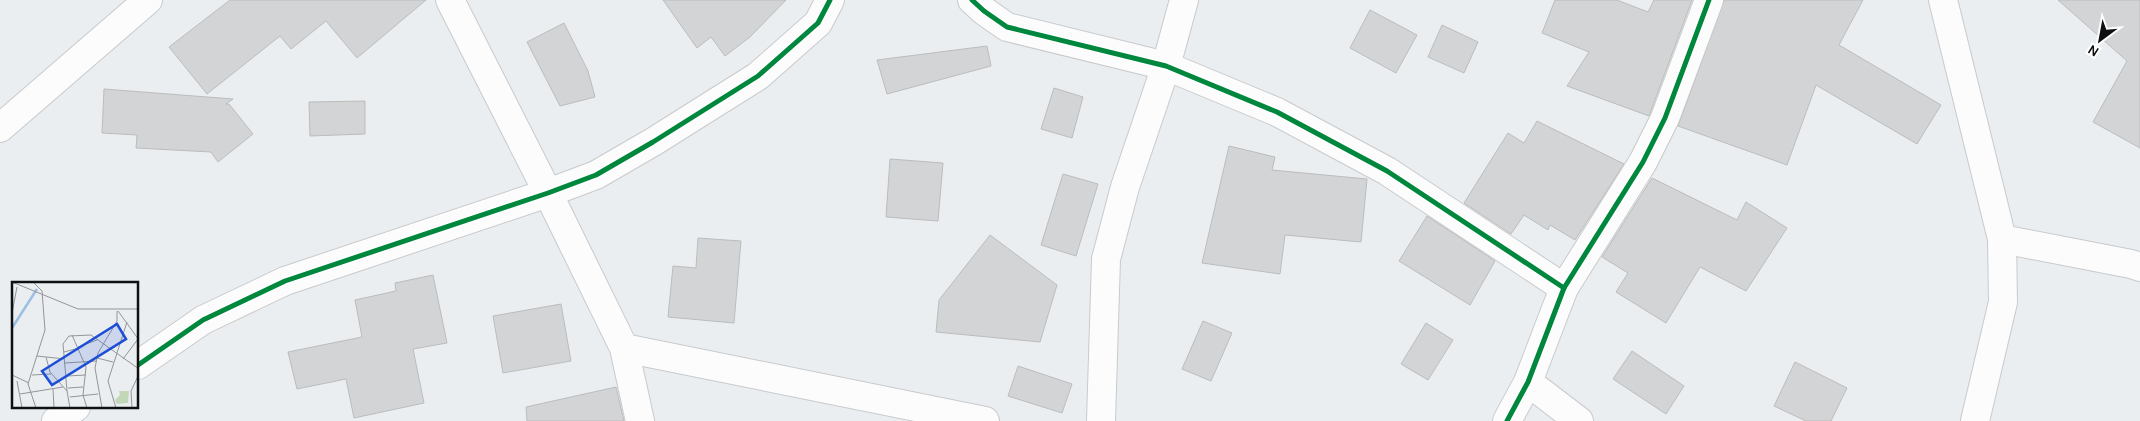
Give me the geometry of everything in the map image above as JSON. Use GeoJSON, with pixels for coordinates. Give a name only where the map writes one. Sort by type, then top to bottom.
{"type":"FeatureCollection","features":[{"type":"Feature","properties":{"kind":"street"},"geometry":{"type":"LineString","coordinates":[[0,128],[148,0]]}},
{"type":"Feature","properties":{"kind":"street"},"geometry":{"type":"LineString","coordinates":[[450,0],[624,348],[640,421]]}},
{"type":"Feature","properties":{"kind":"street"},"geometry":{"type":"LineString","coordinates":[[139,364],[203,320],[286,281],[548,193],[596,175],[653,142],[758,76],[818,23],[830,0]]}},
{"type":"Feature","properties":{"kind":"street"},"geometry":{"type":"LineString","coordinates":[[972,0],[1007,27],[1166,66],[1276,112],[1387,171],[1564,288]]}},
{"type":"Feature","properties":{"kind":"street"},"geometry":{"type":"LineString","coordinates":[[1101,421],[1106,259],[1124,187],[1166,66],[1184,0]]}},
{"type":"Feature","properties":{"kind":"street"},"geometry":{"type":"LineString","coordinates":[[1507,421],[1528,382],[1564,288],[1643,162],[1661,127],[1709,0]]}},
{"type":"Feature","properties":{"kind":"street"},"geometry":{"type":"LineString","coordinates":[[1943,0],[2002,239],[2003,302],[1975,421]]}},
{"type":"Feature","properties":{"kind":"street"},"geometry":{"type":"LineString","coordinates":[[2002,239],[2140,267]]}},
{"type":"Feature","properties":{"kind":"street"},"geometry":{"type":"LineString","coordinates":[[624,348],[985,421]]}},
{"type":"Feature","properties":{"kind":"street"},"geometry":{"type":"LineString","coordinates":[[1528,382],[1580,421]]}},
{"type":"Feature","properties":{"kind":"street"},"geometry":{"type":"LineString","coordinates":[[56,421],[75,408]]}},
{"type":"Feature","properties":{"kind":"building"},"geometry":{"type":"Polygon","coordinates":[[[230,0],[426,0],[357,58],[326,21],[291,49],[280,36],[207,94],[169,47],[230,0]]]}},
{"type":"Feature","properties":{"kind":"building"},"geometry":{"type":"Polygon","coordinates":[[[663,0],[786,0],[750,37],[725,56],[711,37],[697,48],[663,0]]]}},
{"type":"Feature","properties":{"kind":"building"},"geometry":{"type":"Polygon","coordinates":[[[1555,0],[1617,0],[1648,12],[1654,0],[1692,0],[1649,116],[1567,86],[1589,52],[1542,33],[1555,0]]]}},
{"type":"Feature","properties":{"kind":"building"},"geometry":{"type":"Polygon","coordinates":[[[1724,0],[1863,0],[1839,45],[1941,105],[1917,144],[1816,85],[1787,165],[1678,126],[1724,0]]]}},
{"type":"Feature","properties":{"kind":"building"},"geometry":{"type":"Polygon","coordinates":[[[2058,0],[2140,0],[2140,148],[2093,122],[2127,61],[2058,0]]]}},
{"type":"Feature","properties":{"kind":"building"},"geometry":{"type":"Polygon","coordinates":[[[1370,10],[1417,35],[1396,73],[1350,48],[1370,10]]]}},
{"type":"Feature","properties":{"kind":"building"},"geometry":{"type":"Polygon","coordinates":[[[564,23],[588,71],[595,97],[560,106],[527,42],[564,23]]]}},
{"type":"Feature","properties":{"kind":"building"},"geometry":{"type":"Polygon","coordinates":[[[1442,25],[1478,42],[1464,73],[1428,57],[1442,25]]]}},
{"type":"Feature","properties":{"kind":"building"},"geometry":{"type":"Polygon","coordinates":[[[987,46],[991,66],[887,94],[877,60],[987,46]]]}},
{"type":"Feature","properties":{"kind":"building"},"geometry":{"type":"Polygon","coordinates":[[[1054,88],[1083,97],[1072,138],[1041,129],[1054,88]]]}},
{"type":"Feature","properties":{"kind":"building"},"geometry":{"type":"Polygon","coordinates":[[[104,89],[233,99],[226,104],[229,104],[253,134],[218,162],[211,152],[136,148],[137,135],[102,133],[104,89]]]}},
{"type":"Feature","properties":{"kind":"building"},"geometry":{"type":"Polygon","coordinates":[[[365,101],[365,134],[310,136],[309,102],[365,101]]]}},
{"type":"Feature","properties":{"kind":"building"},"geometry":{"type":"Polygon","coordinates":[[[1537,121],[1624,164],[1575,240],[1550,225],[1548,230],[1524,215],[1511,234],[1464,203],[1508,133],[1524,143],[1537,121]]]}},
{"type":"Feature","properties":{"kind":"building"},"geometry":{"type":"Polygon","coordinates":[[[1229,146],[1275,157],[1272,170],[1367,179],[1361,242],[1285,235],[1280,274],[1202,263],[1229,146]]]}},
{"type":"Feature","properties":{"kind":"building"},"geometry":{"type":"Polygon","coordinates":[[[890,159],[943,163],[938,221],[886,217],[890,159]]]}},
{"type":"Feature","properties":{"kind":"building"},"geometry":{"type":"Polygon","coordinates":[[[1063,174],[1098,184],[1076,256],[1041,245],[1063,174]]]}},
{"type":"Feature","properties":{"kind":"building"},"geometry":{"type":"Polygon","coordinates":[[[1652,178],[1737,220],[1746,202],[1787,228],[1746,291],[1700,267],[1666,323],[1616,292],[1628,273],[1602,257],[1652,178]]]}},
{"type":"Feature","properties":{"kind":"building"},"geometry":{"type":"Polygon","coordinates":[[[1427,216],[1495,261],[1470,305],[1399,261],[1427,216]]]}},
{"type":"Feature","properties":{"kind":"building"},"geometry":{"type":"Polygon","coordinates":[[[990,235],[1057,285],[1040,342],[936,332],[939,300],[990,235]]]}},
{"type":"Feature","properties":{"kind":"building"},"geometry":{"type":"Polygon","coordinates":[[[698,238],[741,241],[734,323],[668,317],[673,266],[696,268],[698,238]]]}},
{"type":"Feature","properties":{"kind":"building"},"geometry":{"type":"Polygon","coordinates":[[[433,275],[447,343],[413,349],[424,403],[354,418],[346,379],[297,389],[288,352],[362,337],[355,300],[396,291],[395,283],[433,275]]]}},
{"type":"Feature","properties":{"kind":"building"},"geometry":{"type":"Polygon","coordinates":[[[561,304],[571,361],[503,373],[493,316],[561,304]]]}},
{"type":"Feature","properties":{"kind":"building"},"geometry":{"type":"Polygon","coordinates":[[[1203,321],[1232,333],[1211,381],[1182,369],[1203,321]]]}},
{"type":"Feature","properties":{"kind":"building"},"geometry":{"type":"Polygon","coordinates":[[[1426,323],[1453,340],[1428,380],[1401,364],[1426,323]]]}},
{"type":"Feature","properties":{"kind":"building"},"geometry":{"type":"Polygon","coordinates":[[[1632,351],[1684,386],[1666,414],[1613,379],[1632,351]]]}},
{"type":"Feature","properties":{"kind":"building"},"geometry":{"type":"Polygon","coordinates":[[[1795,362],[1847,388],[1831,421],[1806,421],[1774,406],[1795,362]]]}},
{"type":"Feature","properties":{"kind":"building"},"geometry":{"type":"Polygon","coordinates":[[[1018,366],[1072,384],[1062,413],[1008,396],[1018,366]]]}},
{"type":"Feature","properties":{"kind":"building"},"geometry":{"type":"Polygon","coordinates":[[[616,387],[624,421],[527,421],[526,407],[616,387]]]}},
{"type":"Feature","properties":{"kind":"cycle path"},"geometry":{"type":"LineString","coordinates":[[139,364],[203,320],[285,281],[548,193],[596,175],[653,142],[758,76],[818,23],[830,0]]}},
{"type":"Feature","properties":{"kind":"cycle path"},"geometry":{"type":"LineString","coordinates":[[972,0],[1007,27],[1166,66],[1277,112],[1387,171],[1564,288]]}},
{"type":"Feature","properties":{"kind":"cycle path"},"geometry":{"type":"LineString","coordinates":[[1507,421],[1528,382],[1564,288],[1643,162],[1665,118],[1709,0]]}}]}
